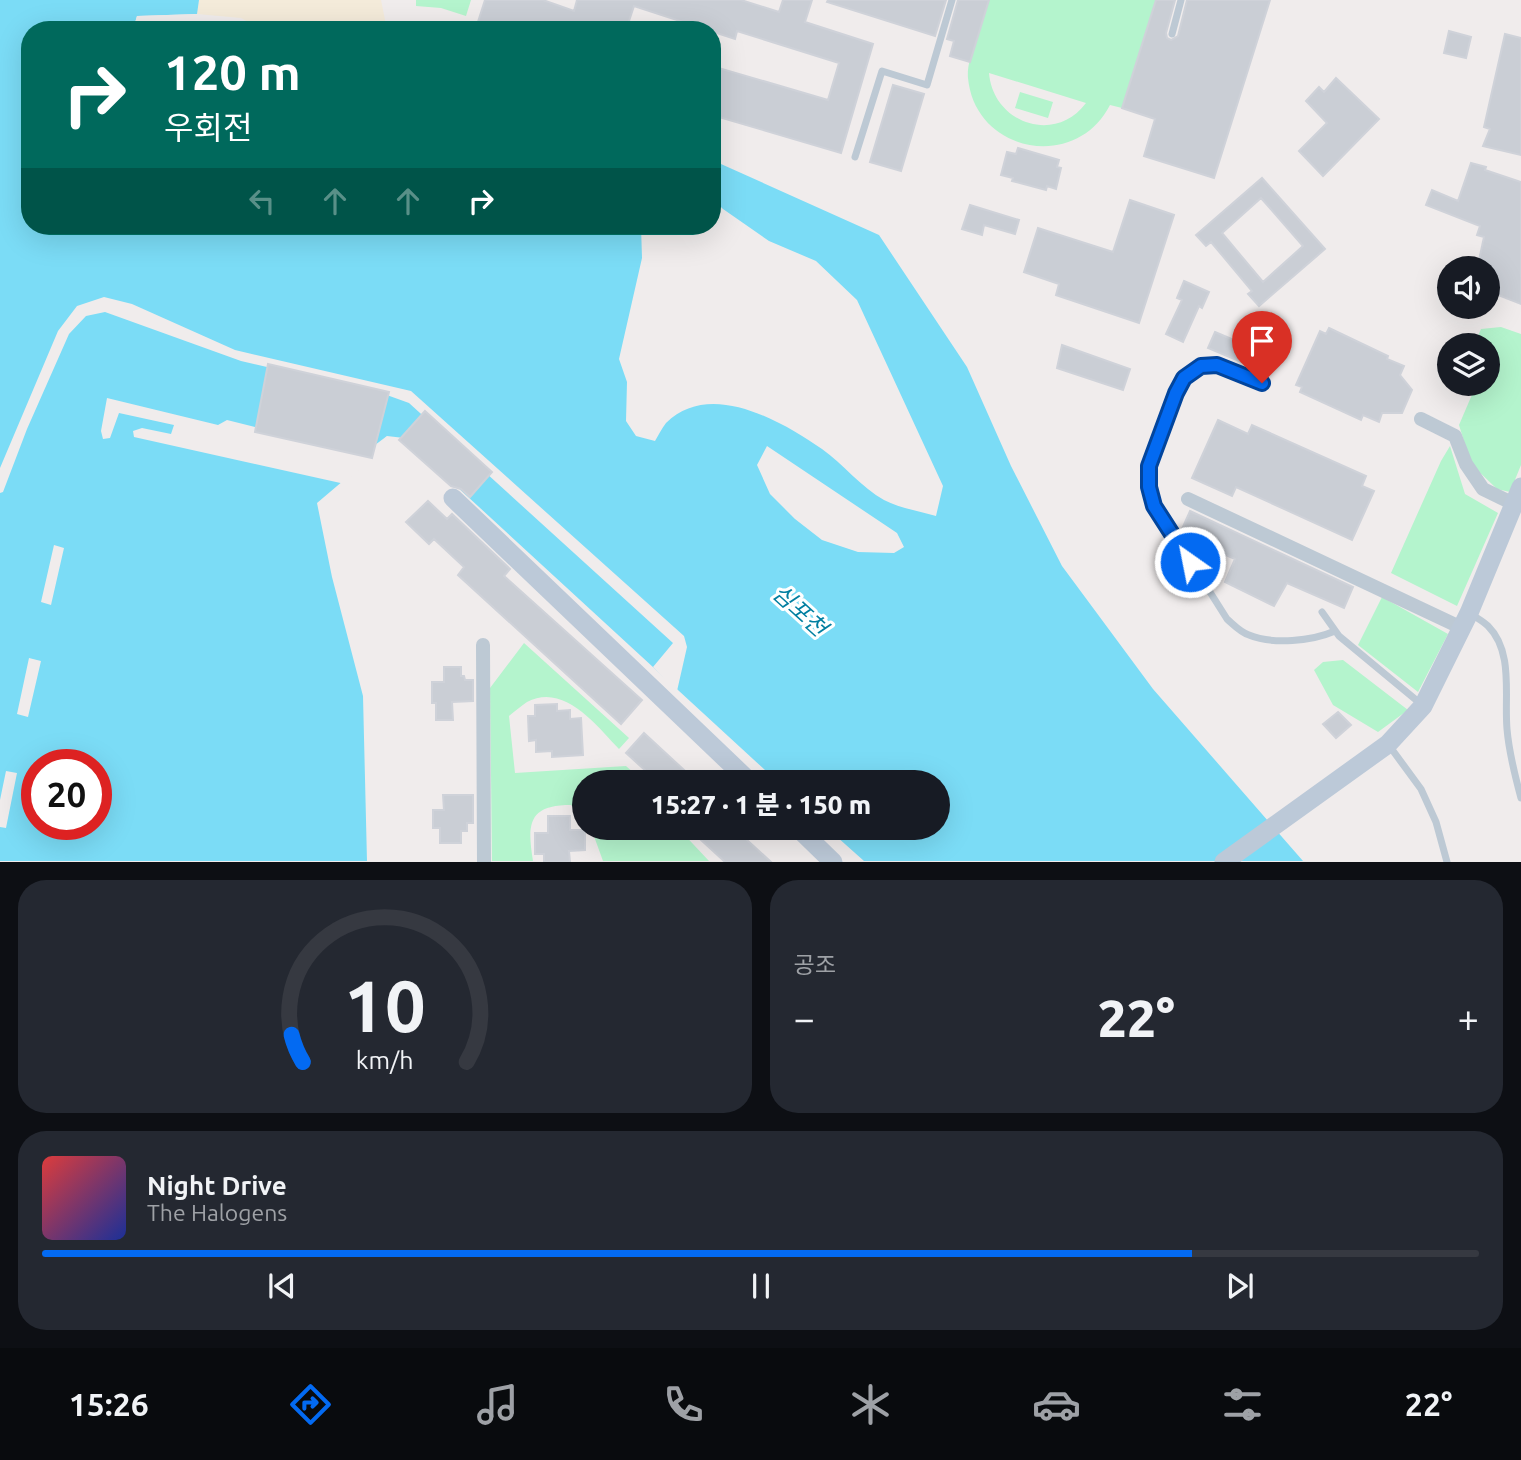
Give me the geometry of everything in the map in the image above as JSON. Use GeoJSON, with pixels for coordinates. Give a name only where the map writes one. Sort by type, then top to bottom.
{"type":"FeatureCollection","features":[{"type":"Feature","properties":{"kind":"street"},"geometry":{"type":"LineString","coordinates":[[1224,862],[1388,744],[1423,706],[1465,620],[1517,495],[1483,489],[1466,464],[1455,436],[1420,419]]}},
{"type":"Feature","properties":{"kind":"street"},"geometry":{"type":"LineString","coordinates":[[453,498],[737,770]]}},
{"type":"Feature","properties":{"kind":"street"},"geometry":{"type":"LineString","coordinates":[[1188,499],[1465,620]]}},
{"type":"Feature","properties":{"kind":"street"},"geometry":{"type":"LineString","coordinates":[[483,645],[484,862]]}},
{"type":"Feature","properties":{"kind":"street"},"geometry":{"type":"LineString","coordinates":[[810,840],[833,862]]}},
{"type":"Feature","properties":{"kind":"lane"},"geometry":{"type":"LineString","coordinates":[[855,157],[882,71],[927,85],[952,0]]}},
{"type":"Feature","properties":{"kind":"lane"},"geometry":{"type":"LineString","coordinates":[[1172,34],[1181,0]]}},
{"type":"Feature","properties":{"kind":"lane"},"geometry":{"type":"LineString","coordinates":[[1262,383],[1217,365],[1201,366],[1184,378],[1149,466],[1149,487],[1154,506],[1227,619],[1238,629],[1250,636],[1266,639],[1308,640],[1335,631]]}},
{"type":"Feature","properties":{"kind":"lane"},"geometry":{"type":"LineString","coordinates":[[1322,612],[1335,631],[1423,706]]}},
{"type":"Feature","properties":{"kind":"lane"},"geometry":{"type":"LineString","coordinates":[[1465,620],[1488,626],[1501,646],[1506,679],[1507,729],[1521,798]]}},
{"type":"Feature","properties":{"kind":"lane"},"geometry":{"type":"LineString","coordinates":[[1388,744],[1421,789],[1436,822],[1447,862]]}},
{"type":"Feature","properties":{"kind":"green space"},"geometry":{"type":"Polygon","coordinates":[[[416,0],[471,0],[466,16],[441,8],[416,6],[416,0]]]}},
{"type":"Feature","properties":{"kind":"green space"},"geometry":{"type":"Polygon","coordinates":[[[989,0],[1156,0],[1122,108],[1110,105],[1094,126],[1074,140],[1052,146],[1029,145],[1007,137],[988,123],[975,103],[968,70],[989,0]],[[989,73],[993,90],[1001,105],[1013,116],[1027,122],[1043,125],[1058,123],[1073,116],[1086,103],[989,73]]]}},
{"type":"Feature","properties":{"kind":"green space"},"geometry":{"type":"Polygon","coordinates":[[[1020,92],[1053,102],[1048,118],[1015,108],[1020,92]]]}},
{"type":"Feature","properties":{"kind":"green space"},"geometry":{"type":"Polygon","coordinates":[[[1501,327],[1521,334],[1521,465],[1510,492],[1497,489],[1471,464],[1459,425],[1471,396],[1500,396],[1500,333],[1479,333],[1481,329],[1501,327]]]}},
{"type":"Feature","properties":{"kind":"green space"},"geometry":{"type":"Polygon","coordinates":[[[1450,446],[1465,494],[1498,513],[1457,606],[1391,573],[1450,446]]]}},
{"type":"Feature","properties":{"kind":"green space"},"geometry":{"type":"Polygon","coordinates":[[[1382,597],[1448,634],[1418,692],[1358,645],[1382,597]]]}},
{"type":"Feature","properties":{"kind":"green space"},"geometry":{"type":"Polygon","coordinates":[[[524,643],[629,738],[619,749],[579,709],[554,698],[541,697],[527,702],[509,716],[515,773],[626,766],[630,770],[572,770],[572,806],[546,809],[534,819],[530,837],[533,861],[492,861],[490,688],[524,643]]]}},
{"type":"Feature","properties":{"kind":"green space"},"geometry":{"type":"Polygon","coordinates":[[[1343,660],[1408,710],[1378,732],[1333,705],[1314,670],[1323,662],[1343,660]]]}},
{"type":"Feature","properties":{"kind":"green space"},"geometry":{"type":"Polygon","coordinates":[[[595,840],[689,840],[709,861],[603,861],[595,840]]]}},
{"type":"Feature","properties":{"kind":"sand"},"geometry":{"type":"Polygon","coordinates":[[[199,0],[381,0],[385,21],[246,21],[241,18],[197,14],[199,0]]]}},
{"type":"Feature","properties":{"kind":"water","name":"심포천"},"geometry":{"type":"Polygon","coordinates":[[[0,0],[199,0],[197,14],[137,16],[136,21],[21,21],[21,235],[641,235],[642,258],[619,359],[627,382],[626,421],[636,436],[655,441],[666,423],[684,410],[703,405],[745,409],[805,438],[884,500],[936,516],[943,486],[857,300],[816,261],[769,241],[723,209],[721,164],[879,235],[967,367],[1011,466],[1062,566],[1153,689],[1303,861],[864,861],[840,840],[950,840],[950,770],[765,770],[404,438],[387,436],[350,475],[317,503],[332,577],[363,696],[367,861],[0,861],[0,0]],[[767,446],[757,465],[770,494],[795,519],[822,540],[858,552],[894,553],[904,547],[897,533],[767,446]]]}},
{"type":"Feature","properties":{"kind":"pier"},"geometry":{"type":"Polygon","coordinates":[[[200,15],[197,18],[136,21],[137,16],[200,15]]]}},
{"type":"Feature","properties":{"kind":"pier"},"geometry":{"type":"Polygon","coordinates":[[[104,297],[132,304],[235,350],[411,391],[684,636],[687,647],[677,691],[653,667],[673,643],[409,403],[384,394],[241,361],[105,312],[86,316],[69,334],[27,429],[3,492],[0,493],[0,468],[58,331],[77,306],[104,297]]]}},
{"type":"Feature","properties":{"kind":"pier"},"geometry":{"type":"Polygon","coordinates":[[[107,398],[218,425],[227,420],[363,454],[387,436],[385,442],[345,484],[134,437],[133,431],[142,428],[171,434],[174,425],[119,413],[110,438],[103,439],[101,431],[107,398]]]}},
{"type":"Feature","properties":{"kind":"pier"},"geometry":{"type":"Polygon","coordinates":[[[54,545],[64,548],[51,605],[41,602],[54,545]]]}},
{"type":"Feature","properties":{"kind":"pier"},"geometry":{"type":"Polygon","coordinates":[[[29,658],[41,661],[28,717],[17,714],[29,658]]]}},
{"type":"Feature","properties":{"kind":"pier"},"geometry":{"type":"Polygon","coordinates":[[[6,771],[17,773],[6,828],[0,827],[0,800],[6,771]]]}},
{"type":"Feature","properties":{"kind":"building"},"geometry":{"type":"Polygon","coordinates":[[[485,0],[543,0],[574,11],[577,0],[741,0],[779,12],[783,0],[812,0],[805,22],[873,44],[841,153],[721,118],[721,69],[828,100],[839,63],[737,31],[735,39],[721,34],[721,21],[680,21],[634,6],[629,21],[478,21],[485,0]]]}},
{"type":"Feature","properties":{"kind":"building"},"geometry":{"type":"Polygon","coordinates":[[[946,0],[935,36],[827,2],[946,0]]]}},
{"type":"Feature","properties":{"kind":"building"},"geometry":{"type":"Polygon","coordinates":[[[958,0],[989,0],[970,62],[950,56],[954,41],[947,39],[958,0]]]}},
{"type":"Feature","properties":{"kind":"building"},"geometry":{"type":"Polygon","coordinates":[[[1156,0],[1175,0],[1166,33],[1171,40],[1178,36],[1187,0],[1270,0],[1214,178],[1144,156],[1155,119],[1122,108],[1156,0]]]}},
{"type":"Feature","properties":{"kind":"building"},"geometry":{"type":"Polygon","coordinates":[[[1449,31],[1471,37],[1466,58],[1444,53],[1449,31]]]}},
{"type":"Feature","properties":{"kind":"building"},"geometry":{"type":"Polygon","coordinates":[[[1505,34],[1521,38],[1521,155],[1483,146],[1490,129],[1484,127],[1505,34]]]}},
{"type":"Feature","properties":{"kind":"building"},"geometry":{"type":"Polygon","coordinates":[[[1336,78],[1379,119],[1323,176],[1299,151],[1327,123],[1306,101],[1319,87],[1324,92],[1336,78]]]}},
{"type":"Feature","properties":{"kind":"building"},"geometry":{"type":"Polygon","coordinates":[[[893,85],[924,94],[901,171],[870,162],[893,85]]]}},
{"type":"Feature","properties":{"kind":"building"},"geometry":{"type":"Polygon","coordinates":[[[1018,148],[1059,160],[1057,167],[1061,168],[1056,189],[1047,186],[1046,190],[1012,181],[1013,178],[1001,175],[1007,152],[1016,154],[1018,148]]]}},
{"type":"Feature","properties":{"kind":"building"},"geometry":{"type":"Polygon","coordinates":[[[1471,163],[1521,182],[1521,304],[1500,296],[1500,256],[1480,256],[1484,237],[1477,235],[1480,226],[1426,205],[1432,190],[1458,201],[1471,163]]]}},
{"type":"Feature","properties":{"kind":"building"},"geometry":{"type":"Polygon","coordinates":[[[1262,178],[1325,249],[1259,306],[1248,294],[1252,291],[1211,242],[1206,246],[1196,235],[1262,178]],[[1261,198],[1222,233],[1263,282],[1303,246],[1261,198]]]}},
{"type":"Feature","properties":{"kind":"building"},"geometry":{"type":"Polygon","coordinates":[[[1130,200],[1174,215],[1139,323],[1056,295],[1059,284],[1024,272],[1038,228],[1113,252],[1130,200]]]}},
{"type":"Feature","properties":{"kind":"building"},"geometry":{"type":"Polygon","coordinates":[[[970,205],[1019,220],[1015,234],[984,225],[982,235],[962,229],[970,205]]]}},
{"type":"Feature","properties":{"kind":"building"},"geometry":{"type":"Polygon","coordinates":[[[1184,281],[1209,292],[1202,308],[1199,306],[1183,342],[1166,334],[1182,300],[1177,298],[1184,281]]]}},
{"type":"Feature","properties":{"kind":"building"},"geometry":{"type":"Polygon","coordinates":[[[1329,328],[1404,366],[1400,375],[1412,390],[1402,413],[1382,413],[1379,422],[1363,415],[1361,420],[1300,392],[1302,387],[1296,385],[1320,331],[1326,334],[1329,328]]]}},
{"type":"Feature","properties":{"kind":"building"},"geometry":{"type":"Polygon","coordinates":[[[1215,332],[1272,356],[1265,372],[1208,348],[1215,332]]]}},
{"type":"Feature","properties":{"kind":"building"},"geometry":{"type":"Polygon","coordinates":[[[1062,345],[1130,369],[1123,390],[1057,368],[1062,345]]]}},
{"type":"Feature","properties":{"kind":"building"},"geometry":{"type":"Polygon","coordinates":[[[268,364],[389,392],[372,458],[255,432],[268,364]]]}},
{"type":"Feature","properties":{"kind":"building"},"geometry":{"type":"Polygon","coordinates":[[[425,411],[492,472],[470,497],[461,489],[451,486],[399,440],[425,411]]]}},
{"type":"Feature","properties":{"kind":"building"},"geometry":{"type":"Polygon","coordinates":[[[1218,420],[1248,434],[1252,425],[1366,476],[1362,486],[1374,491],[1352,540],[1236,487],[1232,496],[1192,478],[1218,420]]]}},
{"type":"Feature","properties":{"kind":"building"},"geometry":{"type":"Polygon","coordinates":[[[428,501],[447,519],[452,514],[510,569],[504,576],[642,700],[621,724],[458,575],[464,567],[434,539],[429,544],[406,522],[428,501]]]}},
{"type":"Feature","properties":{"kind":"building"},"geometry":{"type":"Polygon","coordinates":[[[1190,511],[1353,587],[1344,608],[1287,583],[1274,606],[1225,582],[1235,559],[1186,538],[1182,529],[1190,511]]]}},
{"type":"Feature","properties":{"kind":"building"},"geometry":{"type":"Polygon","coordinates":[[[444,667],[461,667],[461,676],[464,676],[465,680],[473,680],[473,701],[452,702],[453,720],[436,720],[436,703],[432,703],[432,682],[444,682],[444,667]]]}},
{"type":"Feature","properties":{"kind":"building"},"geometry":{"type":"Polygon","coordinates":[[[557,704],[557,711],[570,710],[570,719],[581,718],[583,755],[552,757],[552,751],[536,752],[536,740],[529,741],[528,716],[535,716],[535,705],[557,704]]]}},
{"type":"Feature","properties":{"kind":"building"},"geometry":{"type":"Polygon","coordinates":[[[1338,712],[1351,725],[1336,738],[1323,724],[1338,712]]]}},
{"type":"Feature","properties":{"kind":"building"},"geometry":{"type":"Polygon","coordinates":[[[644,733],[684,770],[645,770],[626,753],[644,733]]]}},
{"type":"Feature","properties":{"kind":"building"},"geometry":{"type":"Polygon","coordinates":[[[443,795],[473,795],[473,823],[467,823],[467,831],[461,831],[461,843],[440,843],[440,828],[433,828],[433,810],[444,810],[443,795]]]}},
{"type":"Feature","properties":{"kind":"building"},"geometry":{"type":"Polygon","coordinates":[[[548,816],[570,816],[572,840],[585,840],[585,850],[569,851],[570,862],[544,862],[544,854],[535,854],[535,833],[548,833],[548,816]]]}},
{"type":"Feature","properties":{"kind":"building"},"geometry":{"type":"Polygon","coordinates":[[[701,840],[747,840],[771,862],[725,862],[701,840]]]}},
{"type":"Feature","properties":{"kind":"route"},"geometry":{"type":"LineString","coordinates":[[1190,562],[1154,506],[1149,487],[1149,466],[1176,393],[1184,378],[1201,366],[1217,365],[1262,383]]}}]}
